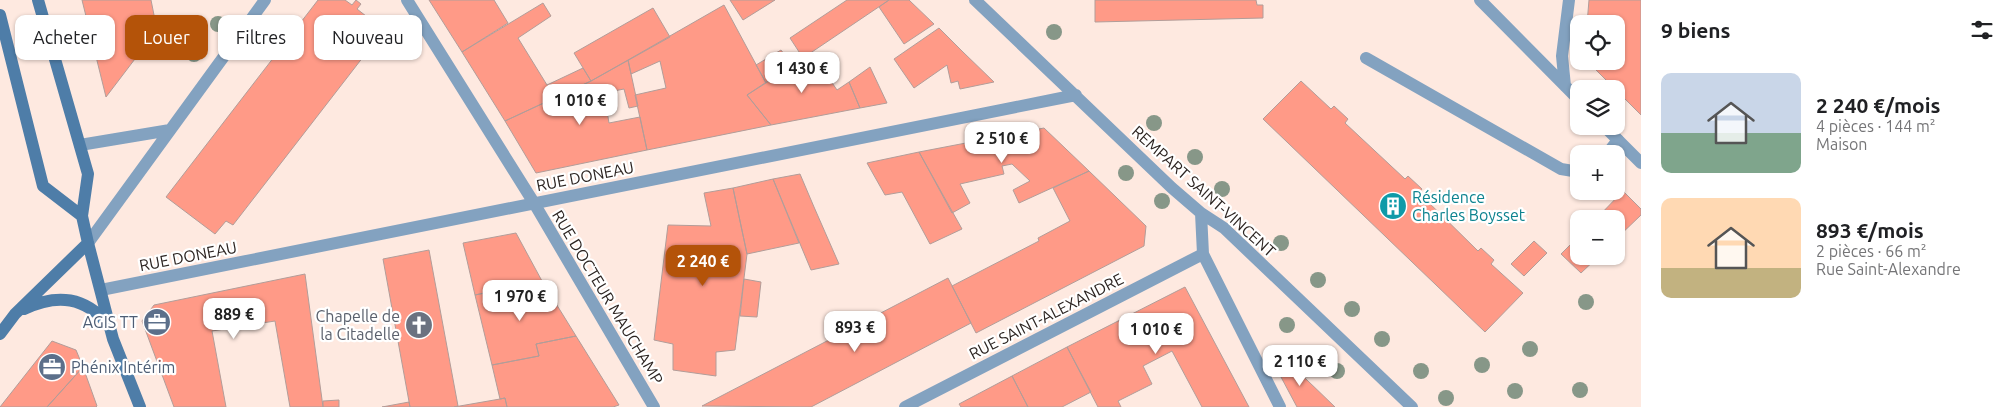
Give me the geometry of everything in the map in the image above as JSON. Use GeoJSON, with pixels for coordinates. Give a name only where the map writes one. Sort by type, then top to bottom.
{"type":"FeatureCollection","features":[{"type":"Feature","properties":{"kind":"main road"},"geometry":{"type":"LineString","coordinates":[[38,0],[88,174],[82,216],[88,242],[113,339],[140,407]]}},
{"type":"Feature","properties":{"kind":"main road"},"geometry":{"type":"LineString","coordinates":[[0,15],[43,186],[82,216]]}},
{"type":"Feature","properties":{"kind":"main road"},"geometry":{"type":"LineString","coordinates":[[0,334],[16,314],[88,242]]}},
{"type":"Feature","properties":{"kind":"main road"},"geometry":{"type":"LineString","coordinates":[[16,314],[36,304],[56,300],[73,301],[89,306],[100,314],[110,326]]}},
{"type":"Feature","properties":{"kind":"street"},"geometry":{"type":"LineString","coordinates":[[88,242],[265,0]]}},
{"type":"Feature","properties":{"kind":"street","name":"RUE DOCTEUR MAUCHAMP"},"geometry":{"type":"LineString","coordinates":[[407,0],[534,203],[654,407]]}},
{"type":"Feature","properties":{"kind":"street","name":"REMPART SAINT-VINCENT"},"geometry":{"type":"LineString","coordinates":[[975,0],[1172,188],[1201,213],[1224,228],[1412,407]]}},
{"type":"Feature","properties":{"kind":"street"},"geometry":{"type":"LineString","coordinates":[[1480,0],[1570,91]]}},
{"type":"Feature","properties":{"kind":"street"},"geometry":{"type":"LineString","coordinates":[[1565,86],[1562,56],[1569,0]]}},
{"type":"Feature","properties":{"kind":"street"},"geometry":{"type":"LineString","coordinates":[[1366,58],[1561,170],[1570,171]]}},
{"type":"Feature","properties":{"kind":"street","name":"RUE DONEAU"},"geometry":{"type":"LineString","coordinates":[[101,290],[1076,95]]}},
{"type":"Feature","properties":{"kind":"street"},"geometry":{"type":"LineString","coordinates":[[80,145],[170,130]]}},
{"type":"Feature","properties":{"kind":"street"},"geometry":{"type":"LineString","coordinates":[[1613,135],[1641,163]]}},
{"type":"Feature","properties":{"kind":"street"},"geometry":{"type":"LineString","coordinates":[[1614,145],[1618,140]]}},
{"type":"Feature","properties":{"kind":"street"},"geometry":{"type":"LineString","coordinates":[[1201,213],[1202,254],[1280,407]]}},
{"type":"Feature","properties":{"kind":"street","name":"RUE SAINT-ALEXANDRE"},"geometry":{"type":"LineString","coordinates":[[905,407],[1202,254]]}},
{"type":"Feature","properties":{"kind":"building"},"geometry":{"type":"Polygon","coordinates":[[[82,0],[151,0],[154,15],[125,15],[125,60],[134,60],[106,97],[97,60],[115,60],[115,15],[86,15],[82,0]]]}},
{"type":"Feature","properties":{"kind":"building"},"geometry":{"type":"Polygon","coordinates":[[[318,0],[345,0],[352,5],[356,0],[361,4],[357,9],[365,15],[314,15],[314,60],[361,60],[233,225],[226,221],[215,234],[166,197],[272,60],[304,60],[304,18],[318,0]]]}},
{"type":"Feature","properties":{"kind":"building"},"geometry":{"type":"Polygon","coordinates":[[[429,0],[494,0],[508,23],[462,52],[429,0]]]}},
{"type":"Feature","properties":{"kind":"building"},"geometry":{"type":"Polygon","coordinates":[[[730,0],[775,0],[743,20],[730,0]]]}},
{"type":"Feature","properties":{"kind":"building"},"geometry":{"type":"Polygon","coordinates":[[[847,0],[889,0],[803,58],[790,38],[847,0]]]}},
{"type":"Feature","properties":{"kind":"building"},"geometry":{"type":"Polygon","coordinates":[[[889,0],[909,0],[934,24],[904,44],[879,7],[889,0]]]}},
{"type":"Feature","properties":{"kind":"building"},"geometry":{"type":"Polygon","coordinates":[[[1095,0],[1256,0],[1257,5],[1263,5],[1263,18],[1095,22],[1095,0]]]}},
{"type":"Feature","properties":{"kind":"building"},"geometry":{"type":"Polygon","coordinates":[[[1589,0],[1641,0],[1641,115],[1625,99],[1625,80],[1606,80],[1596,70],[1625,70],[1625,15],[1588,15],[1589,0]]]}},
{"type":"Feature","properties":{"kind":"building"},"geometry":{"type":"Polygon","coordinates":[[[543,3],[551,16],[518,38],[547,85],[583,68],[591,81],[505,121],[462,52],[543,3]]]}},
{"type":"Feature","properties":{"kind":"building"},"geometry":{"type":"Polygon","coordinates":[[[724,5],[766,83],[747,95],[771,125],[647,150],[635,95],[666,88],[660,61],[631,74],[628,60],[724,5]]]}},
{"type":"Feature","properties":{"kind":"building"},"geometry":{"type":"Polygon","coordinates":[[[653,8],[670,37],[591,81],[574,53],[653,8]]]}},
{"type":"Feature","properties":{"kind":"building"},"geometry":{"type":"Polygon","coordinates":[[[939,28],[994,82],[960,89],[958,81],[951,83],[947,65],[914,88],[894,59],[939,28]]]}},
{"type":"Feature","properties":{"kind":"building"},"geometry":{"type":"Polygon","coordinates":[[[781,50],[792,65],[766,83],[756,65],[781,50]]]}},
{"type":"Feature","properties":{"kind":"building"},"geometry":{"type":"Polygon","coordinates":[[[811,52],[837,90],[849,82],[860,108],[771,125],[747,95],[811,52]]]}},
{"type":"Feature","properties":{"kind":"building"},"geometry":{"type":"Polygon","coordinates":[[[628,60],[638,106],[629,108],[624,89],[604,93],[609,123],[640,117],[647,150],[536,173],[505,121],[591,81],[628,60]]]}},
{"type":"Feature","properties":{"kind":"building"},"geometry":{"type":"Polygon","coordinates":[[[870,67],[887,103],[860,108],[849,82],[870,67]]]}},
{"type":"Feature","properties":{"kind":"building","name":"Résidence Charles Boysset"},"geometry":{"type":"Polygon","coordinates":[[[1301,81],[1331,109],[1334,106],[1348,119],[1345,123],[1405,179],[1408,176],[1422,189],[1419,193],[1478,251],[1481,248],[1494,260],[1491,264],[1523,293],[1485,332],[1263,119],[1301,81]]]}},
{"type":"Feature","properties":{"kind":"building"},"geometry":{"type":"Polygon","coordinates":[[[1044,128],[1089,171],[1019,203],[1013,190],[1030,181],[1012,164],[1002,166],[1004,174],[960,184],[970,203],[952,213],[919,152],[1044,128]]]}},
{"type":"Feature","properties":{"kind":"building"},"geometry":{"type":"Polygon","coordinates":[[[919,152],[962,229],[930,244],[902,192],[885,195],[867,163],[919,152]]]}},
{"type":"Feature","properties":{"kind":"building"},"geometry":{"type":"Polygon","coordinates":[[[1089,171],[1146,226],[1144,246],[976,333],[952,286],[1039,241],[1038,238],[1070,221],[1053,188],[1089,171]]]}},
{"type":"Feature","properties":{"kind":"building"},"geometry":{"type":"Polygon","coordinates":[[[800,174],[839,264],[811,270],[773,179],[800,174]]]}},
{"type":"Feature","properties":{"kind":"building"},"geometry":{"type":"Polygon","coordinates":[[[773,179],[799,243],[747,254],[733,188],[773,179]]]}},
{"type":"Feature","properties":{"kind":"building"},"geometry":{"type":"Polygon","coordinates":[[[733,188],[747,254],[735,350],[716,352],[716,376],[673,370],[673,344],[654,340],[668,225],[711,226],[704,193],[733,188]]]}},
{"type":"Feature","properties":{"kind":"building"},"geometry":{"type":"Polygon","coordinates":[[[1625,193],[1641,209],[1641,215],[1625,230],[1625,210],[1605,210],[1614,200],[1625,200],[1625,193]]]}},
{"type":"Feature","properties":{"kind":"building"},"geometry":{"type":"Polygon","coordinates":[[[516,233],[542,281],[475,295],[463,243],[516,233]]]}},
{"type":"Feature","properties":{"kind":"building"},"geometry":{"type":"Polygon","coordinates":[[[1534,241],[1547,253],[1524,276],[1511,264],[1534,241]]]}},
{"type":"Feature","properties":{"kind":"building"},"geometry":{"type":"Polygon","coordinates":[[[1570,245],[1570,263],[1561,254],[1570,245]]]}},
{"type":"Feature","properties":{"kind":"building","name":"Chapelle de la Citadelle"},"geometry":{"type":"Polygon","coordinates":[[[429,250],[458,406],[454,407],[410,407],[383,259],[429,250]]]}},
{"type":"Feature","properties":{"kind":"building"},"geometry":{"type":"Polygon","coordinates":[[[1573,265],[1589,265],[1581,273],[1573,265]]]}},
{"type":"Feature","properties":{"kind":"building"},"geometry":{"type":"Polygon","coordinates":[[[305,274],[323,407],[290,407],[275,321],[212,331],[226,407],[174,407],[142,321],[154,305],[305,274]]]}},
{"type":"Feature","properties":{"kind":"building"},"geometry":{"type":"Polygon","coordinates":[[[948,278],[971,323],[811,407],[702,406],[948,278]]]}},
{"type":"Feature","properties":{"kind":"building"},"geometry":{"type":"Polygon","coordinates":[[[744,279],[761,282],[757,317],[740,316],[744,279]]]}},
{"type":"Feature","properties":{"kind":"building"},"geometry":{"type":"Polygon","coordinates":[[[542,281],[576,336],[536,344],[539,356],[492,365],[475,295],[542,281]]]}},
{"type":"Feature","properties":{"kind":"building"},"geometry":{"type":"Polygon","coordinates":[[[1185,287],[1249,407],[1202,407],[1172,351],[1143,366],[1152,384],[1118,401],[1121,407],[1098,407],[1067,347],[1185,287]]]}},
{"type":"Feature","properties":{"kind":"building"},"geometry":{"type":"Polygon","coordinates":[[[576,336],[619,405],[613,407],[507,407],[505,398],[500,399],[492,365],[539,356],[536,344],[576,336]]]}},
{"type":"Feature","properties":{"kind":"building"},"geometry":{"type":"Polygon","coordinates":[[[52,341],[76,350],[83,367],[47,407],[0,407],[52,341]]]}},
{"type":"Feature","properties":{"kind":"building"},"geometry":{"type":"Polygon","coordinates":[[[1067,347],[1091,392],[1062,407],[1028,407],[1012,376],[1067,347]]]}},
{"type":"Feature","properties":{"kind":"building"},"geometry":{"type":"Polygon","coordinates":[[[1281,356],[1335,407],[1297,407],[1273,362],[1281,356]]]}},
{"type":"Feature","properties":{"kind":"building"},"geometry":{"type":"Polygon","coordinates":[[[83,367],[97,406],[47,407],[83,367]]]}},
{"type":"Feature","properties":{"kind":"building"},"geometry":{"type":"Polygon","coordinates":[[[1012,376],[1028,407],[961,407],[959,404],[1012,376]]]}},
{"type":"Feature","properties":{"kind":"building"},"geometry":{"type":"Polygon","coordinates":[[[505,398],[507,407],[454,407],[500,399],[505,398]]]}},
{"type":"Feature","properties":{"kind":"building"},"geometry":{"type":"Polygon","coordinates":[[[339,400],[339,407],[323,407],[323,401],[339,400]]]}},
{"type":"Feature","properties":{"kind":"building"},"geometry":{"type":"Polygon","coordinates":[[[409,402],[410,407],[382,407],[409,402]]]}},
{"type":"Feature","properties":{"kind":"place","name":"Résidence Charles Boysset"},"geometry":{"type":"Point","coordinates":[1393,206]}},
{"type":"Feature","properties":{"kind":"place","name":"AGIS TT"},"geometry":{"type":"Point","coordinates":[157,322]}},
{"type":"Feature","properties":{"kind":"place","name":"Chapelle de la Citadelle"},"geometry":{"type":"Point","coordinates":[419,325]}},
{"type":"Feature","properties":{"kind":"place","name":"Phénix Intérim"},"geometry":{"type":"Point","coordinates":[52,367]}}]}
